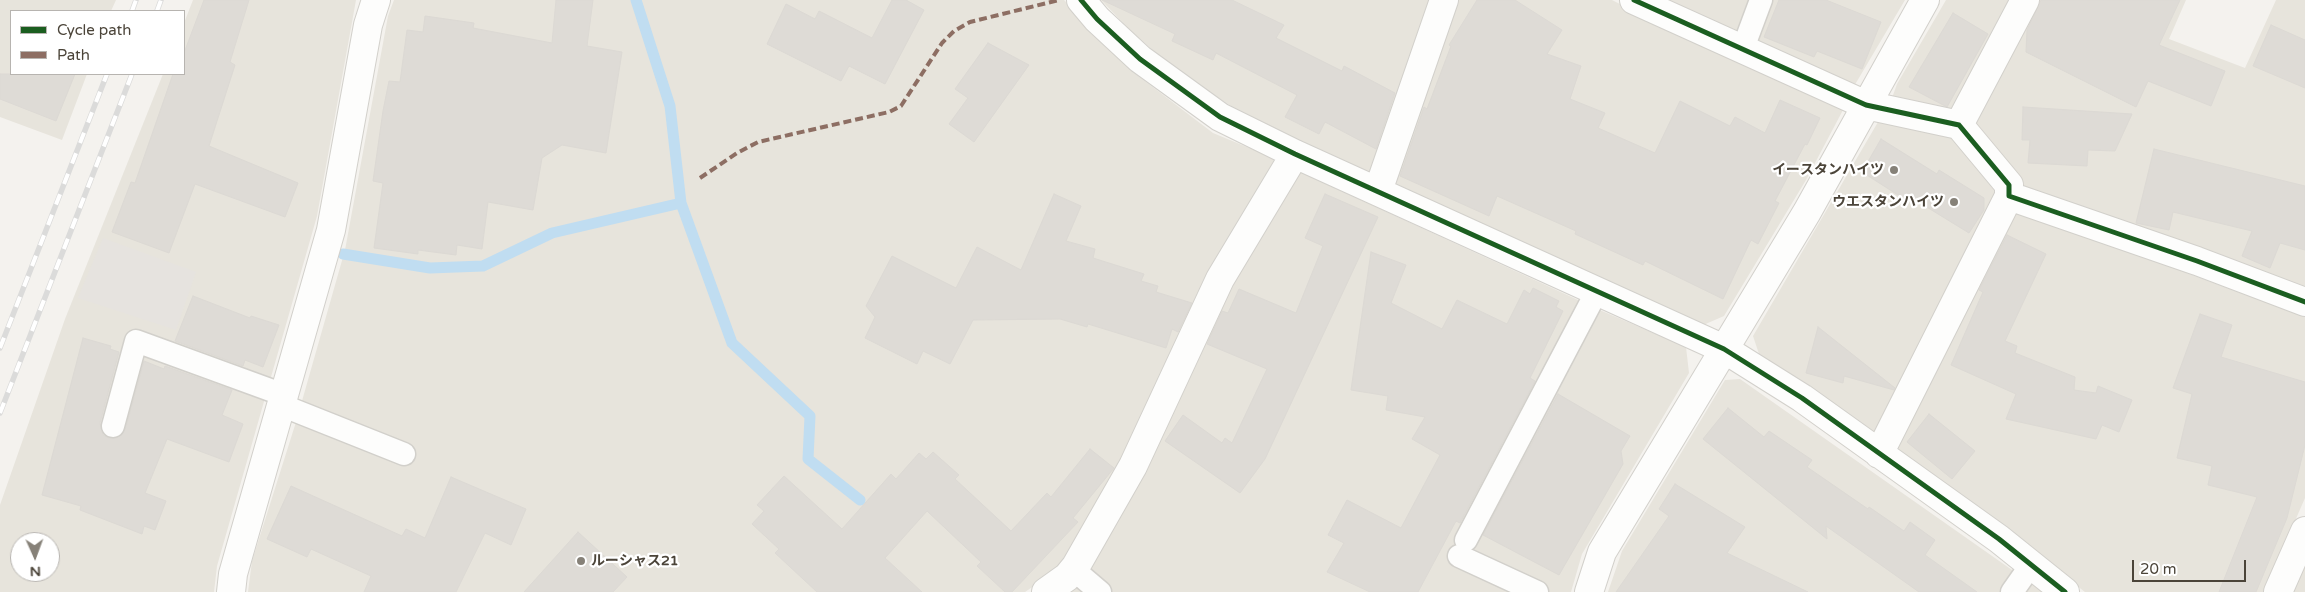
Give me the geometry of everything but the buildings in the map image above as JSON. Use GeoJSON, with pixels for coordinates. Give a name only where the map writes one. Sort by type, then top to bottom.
{"type":"FeatureCollection","features":[{"type":"Feature","properties":{"kind":"street"},"geometry":{"type":"LineString","coordinates":[[231,592],[233,574],[331,230],[368,25],[376,0]]}},
{"type":"Feature","properties":{"kind":"street"},"geometry":{"type":"LineString","coordinates":[[1081,0],[1097,19],[1140,59],[1181,91],[1220,117],[1295,154],[1724,349],[1802,398],[1999,539],[2065,592]]}},
{"type":"Feature","properties":{"kind":"street"},"geometry":{"type":"LineString","coordinates":[[1378,191],[1444,0]]}},
{"type":"Feature","properties":{"kind":"street"},"geometry":{"type":"LineString","coordinates":[[1634,0],[1742,51],[1866,105],[1959,125],[2009,185],[2009,196],[1879,454]]}},
{"type":"Feature","properties":{"kind":"street"},"geometry":{"type":"LineString","coordinates":[[1590,592],[1602,552],[1807,212],[1925,0]]}},
{"type":"Feature","properties":{"kind":"street"},"geometry":{"type":"LineString","coordinates":[[1959,125],[2025,0]]}},
{"type":"Feature","properties":{"kind":"street"},"geometry":{"type":"LineString","coordinates":[[1046,592],[1068,577],[1133,466],[1220,279],[1295,154]]}},
{"type":"Feature","properties":{"kind":"street"},"geometry":{"type":"LineString","coordinates":[[2009,196],[2197,261],[2305,302]]}},
{"type":"Feature","properties":{"kind":"street"},"geometry":{"type":"LineString","coordinates":[[2278,592],[2305,531]]}},
{"type":"Feature","properties":{"kind":"lane"},"geometry":{"type":"LineString","coordinates":[[1742,51],[1761,0]]}},
{"type":"Feature","properties":{"kind":"lane"},"geometry":{"type":"LineString","coordinates":[[1537,592],[1463,548],[1597,290]]}},
{"type":"Feature","properties":{"kind":"lane"},"geometry":{"type":"LineString","coordinates":[[113,426],[136,341],[283,400],[404,454]]}},
{"type":"Feature","properties":{"kind":"lane"},"geometry":{"type":"LineString","coordinates":[[2012,592],[2031,565]]}},
{"type":"Feature","properties":{"kind":"lane"},"geometry":{"type":"LineString","coordinates":[[1073,569],[1100,592]]}},
{"type":"Feature","properties":{"kind":"shaded area"},"geometry":{"type":"Polygon","coordinates":[[[0,0],[116,0],[111,10],[10,10],[10,75],[87,75],[62,140],[0,117],[0,0]]]}},
{"type":"Feature","properties":{"kind":"shaded area"},"geometry":{"type":"Polygon","coordinates":[[[193,0],[356,0],[317,216],[217,566],[214,592],[0,592],[0,505],[65,319],[163,75],[185,75],[185,20],[193,0]]]}},
{"type":"Feature","properties":{"kind":"shaded area"},"geometry":{"type":"Polygon","coordinates":[[[394,0],[1064,0],[1133,72],[1213,133],[1276,159],[1137,431],[1066,564],[1025,592],[248,592],[252,561],[296,422],[345,250],[388,16],[394,0]]]}},
{"type":"Feature","properties":{"kind":"shaded area"},"geometry":{"type":"Polygon","coordinates":[[[1101,0],[1434,0],[1375,170],[1367,173],[1234,108],[1173,68],[1131,31],[1101,0]]]}},
{"type":"Feature","properties":{"kind":"shaded area"},"geometry":{"type":"Polygon","coordinates":[[[1454,0],[1612,0],[1676,33],[1773,75],[1843,110],[1806,180],[1724,316],[1701,326],[1390,181],[1454,0]]]}},
{"type":"Feature","properties":{"kind":"shaded area"},"geometry":{"type":"Polygon","coordinates":[[[1660,0],[1905,0],[1853,88],[1660,0]]]}},
{"type":"Feature","properties":{"kind":"shaded area"},"geometry":{"type":"Polygon","coordinates":[[[1946,0],[2016,0],[1950,114],[1892,98],[1897,84],[1946,0]]]}},
{"type":"Feature","properties":{"kind":"shaded area"},"geometry":{"type":"Polygon","coordinates":[[[2035,0],[2186,0],[2169,39],[2245,68],[2276,0],[2305,0],[2305,291],[2023,191],[1972,126],[2035,0]]]}},
{"type":"Feature","properties":{"kind":"shaded area"},"geometry":{"type":"Polygon","coordinates":[[[1878,122],[1906,122],[1955,134],[2003,190],[1877,434],[1760,357],[1753,336],[1878,122]]]}},
{"type":"Feature","properties":{"kind":"shaded area"},"geometry":{"type":"Polygon","coordinates":[[[1300,172],[1602,311],[1686,347],[1689,373],[1582,554],[1571,592],[1066,592],[1229,284],[1300,172]]]}},
{"type":"Feature","properties":{"kind":"shaded area"},"geometry":{"type":"Polygon","coordinates":[[[2013,208],[2305,317],[2305,498],[2264,592],[2085,592],[1896,447],[2013,208]]]}},
{"type":"Feature","properties":{"kind":"shaded area"},"geometry":{"type":"Polygon","coordinates":[[[103,238],[196,272],[176,330],[78,298],[103,238]]]}},
{"type":"Feature","properties":{"kind":"shaded area"},"geometry":{"type":"Polygon","coordinates":[[[1740,379],[2042,592],[1608,592],[1622,551],[1725,380],[1740,379]]]}},
{"type":"Feature","properties":{"kind":"shaded area"},"geometry":{"type":"Polygon","coordinates":[[[2305,555],[2305,592],[2288,592],[2305,555]]]}},
{"type":"Feature","properties":{"kind":"waterway"},"geometry":{"type":"LineString","coordinates":[[636,0],[670,106],[681,203],[732,343],[810,416],[808,459],[860,500]]}},
{"type":"Feature","properties":{"kind":"waterway"},"geometry":{"type":"LineString","coordinates":[[343,254],[430,268],[483,266],[552,233],[681,203]]}},
{"type":"Feature","properties":{"kind":"railway"},"geometry":{"type":"LineString","coordinates":[[132,10],[136,0]]}},
{"type":"Feature","properties":{"kind":"railway"},"geometry":{"type":"LineString","coordinates":[[157,10],[161,0]]}},
{"type":"Feature","properties":{"kind":"railway"},"geometry":{"type":"LineString","coordinates":[[0,348],[107,75]]}},
{"type":"Feature","properties":{"kind":"railway"},"geometry":{"type":"LineString","coordinates":[[0,413],[132,75]]}},
{"type":"Feature","properties":{"kind":"marked path"},"geometry":{"type":"LineString","coordinates":[[700,178],[737,153],[758,142],[889,112],[901,106],[942,43],[954,31],[970,22],[1059,0]]}},
{"type":"Feature","properties":{"kind":"cycle path"},"geometry":{"type":"LineString","coordinates":[[1081,0],[1097,19],[1140,59],[1220,117],[1295,154],[1724,349],[1802,398],[1999,539],[2065,592]]}},
{"type":"Feature","properties":{"kind":"cycle path"},"geometry":{"type":"LineString","coordinates":[[1634,0],[1866,105],[1959,125],[2009,185],[2009,196],[2197,261],[2305,302]]}},
{"type":"Feature","properties":{"kind":"place","name":"イースタンハイツ"},"geometry":{"type":"Point","coordinates":[1894,170]}},
{"type":"Feature","properties":{"kind":"place","name":"ウエスタンハイツ"},"geometry":{"type":"Point","coordinates":[1954,202]}},
{"type":"Feature","properties":{"kind":"place","name":"ルーシャス21"},"geometry":{"type":"Point","coordinates":[581,561]}}]}
